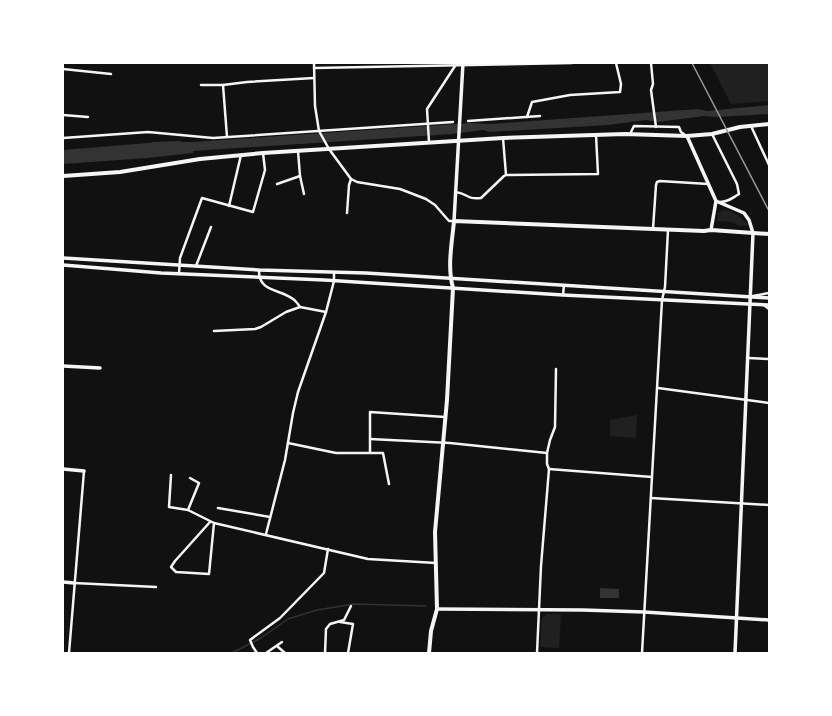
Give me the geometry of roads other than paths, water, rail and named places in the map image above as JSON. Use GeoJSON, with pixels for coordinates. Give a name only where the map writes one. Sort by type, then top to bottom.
{"type":"FeatureCollection","features":[{"type":"Feature","properties":{"kind":"main road"},"geometry":{"type":"LineString","coordinates":[[63,176],[120,172],[200,159],[328,147],[459,139],[630,134],[687,136],[712,134],[735,128],[769,124]]}},
{"type":"Feature","properties":{"kind":"main road"},"geometry":{"type":"LineString","coordinates":[[430,653],[431,631],[437,609],[435,532],[450,362],[453,288],[451,279],[454,221],[668,230],[711,230],[769,234]]}},
{"type":"Feature","properties":{"kind":"street"},"geometry":{"type":"LineString","coordinates":[[314,63],[315,106],[319,131],[350,179],[357,182],[394,188],[413,193],[435,205],[449,221],[454,221],[463,64]]}},
{"type":"Feature","properties":{"kind":"street"},"geometry":{"type":"LineString","coordinates":[[314,68],[572,63]]}},
{"type":"Feature","properties":{"kind":"street"},"geometry":{"type":"LineString","coordinates":[[527,117],[532,102],[570,95],[620,92],[621,84],[616,63]]}},
{"type":"Feature","properties":{"kind":"street"},"geometry":{"type":"LineString","coordinates":[[651,63],[653,84],[651,90],[655,125]]}},
{"type":"Feature","properties":{"kind":"street"},"geometry":{"type":"LineString","coordinates":[[429,142],[427,109],[456,66]]}},
{"type":"Feature","properties":{"kind":"street"},"geometry":{"type":"LineString","coordinates":[[63,70],[111,74]]}},
{"type":"Feature","properties":{"kind":"street"},"geometry":{"type":"LineString","coordinates":[[201,85],[223,85],[314,78]]}},
{"type":"Feature","properties":{"kind":"street"},"geometry":{"type":"LineString","coordinates":[[223,85],[227,137]]}},
{"type":"Feature","properties":{"kind":"street"},"geometry":{"type":"LineString","coordinates":[[63,115],[88,117]]}},
{"type":"Feature","properties":{"kind":"street"},"geometry":{"type":"LineString","coordinates":[[468,121],[540,116]]}},
{"type":"Feature","properties":{"kind":"street"},"geometry":{"type":"LineString","coordinates":[[63,138],[148,132],[213,138],[453,122]]}},
{"type":"Feature","properties":{"kind":"street"},"geometry":{"type":"LineString","coordinates":[[630,134],[634,126],[655,125],[679,127],[681,132],[687,136],[716,201],[711,230]]}},
{"type":"Feature","properties":{"kind":"street"},"geometry":{"type":"LineString","coordinates":[[751,126],[769,165]]}},
{"type":"Feature","properties":{"kind":"street"},"geometry":{"type":"LineString","coordinates":[[712,134],[737,184],[739,194],[724,202],[716,201]]}},
{"type":"Feature","properties":{"kind":"street"},"geometry":{"type":"LineString","coordinates":[[455,192],[462,193],[470,198],[481,198],[504,176],[598,174],[596,135]]}},
{"type":"Feature","properties":{"kind":"street"},"geometry":{"type":"LineString","coordinates":[[503,138],[506,176]]}},
{"type":"Feature","properties":{"kind":"street"},"geometry":{"type":"LineString","coordinates":[[298,151],[300,176],[304,194]]}},
{"type":"Feature","properties":{"kind":"street"},"geometry":{"type":"LineString","coordinates":[[179,274],[180,258],[202,198],[253,212],[265,170],[263,153]]}},
{"type":"Feature","properties":{"kind":"street"},"geometry":{"type":"LineString","coordinates":[[228,206],[241,155]]}},
{"type":"Feature","properties":{"kind":"street"},"geometry":{"type":"LineString","coordinates":[[277,184],[300,176]]}},
{"type":"Feature","properties":{"kind":"street"},"geometry":{"type":"LineString","coordinates":[[347,213],[350,179]]}},
{"type":"Feature","properties":{"kind":"street"},"geometry":{"type":"LineString","coordinates":[[653,229],[657,182],[708,184]]}},
{"type":"Feature","properties":{"kind":"street"},"geometry":{"type":"LineString","coordinates":[[716,201],[744,213],[749,220],[753,233],[735,653]]}},
{"type":"Feature","properties":{"kind":"street"},"geometry":{"type":"LineString","coordinates":[[196,266],[211,227]]}},
{"type":"Feature","properties":{"kind":"street"},"geometry":{"type":"LineString","coordinates":[[642,653],[662,300],[664,291],[668,230]]}},
{"type":"Feature","properties":{"kind":"street"},"geometry":{"type":"LineString","coordinates":[[63,258],[259,270],[334,272],[564,285],[769,298]]}},
{"type":"Feature","properties":{"kind":"street"},"geometry":{"type":"LineString","coordinates":[[63,265],[179,274],[259,277],[563,295],[769,305]]}},
{"type":"Feature","properties":{"kind":"street"},"geometry":{"type":"LineString","coordinates":[[259,270],[259,277],[263,285],[294,299],[300,307]]}},
{"type":"Feature","properties":{"kind":"street"},"geometry":{"type":"LineString","coordinates":[[266,534],[278,488],[298,392],[326,312],[334,281],[334,272]]}},
{"type":"Feature","properties":{"kind":"street"},"geometry":{"type":"LineString","coordinates":[[563,295],[564,285]]}},
{"type":"Feature","properties":{"kind":"street"},"geometry":{"type":"LineString","coordinates":[[751,297],[769,293]]}},
{"type":"Feature","properties":{"kind":"street"},"geometry":{"type":"LineString","coordinates":[[764,305],[769,310]]}},
{"type":"Feature","properties":{"kind":"street"},"geometry":{"type":"LineString","coordinates":[[214,331],[255,329],[286,312],[300,307],[326,312]]}},
{"type":"Feature","properties":{"kind":"street"},"geometry":{"type":"LineString","coordinates":[[748,358],[769,359]]}},
{"type":"Feature","properties":{"kind":"street"},"geometry":{"type":"LineString","coordinates":[[63,366],[100,368]]}},
{"type":"Feature","properties":{"kind":"street"},"geometry":{"type":"LineString","coordinates":[[537,653],[541,566],[550,469],[547,464],[547,453],[555,427],[556,369]]}},
{"type":"Feature","properties":{"kind":"street"},"geometry":{"type":"LineString","coordinates":[[658,388],[769,403]]}},
{"type":"Feature","properties":{"kind":"street"},"geometry":{"type":"LineString","coordinates":[[370,452],[370,412],[445,417]]}},
{"type":"Feature","properties":{"kind":"street"},"geometry":{"type":"LineString","coordinates":[[370,439],[450,443],[547,453]]}},
{"type":"Feature","properties":{"kind":"street"},"geometry":{"type":"LineString","coordinates":[[288,443],[336,453],[383,453],[389,484]]}},
{"type":"Feature","properties":{"kind":"street"},"geometry":{"type":"LineString","coordinates":[[63,469],[84,470],[74,582],[70,653]]}},
{"type":"Feature","properties":{"kind":"street"},"geometry":{"type":"LineString","coordinates":[[550,469],[652,477]]}},
{"type":"Feature","properties":{"kind":"street"},"geometry":{"type":"LineString","coordinates":[[171,475],[169,507],[188,510],[210,522],[368,559],[436,563]]}},
{"type":"Feature","properties":{"kind":"street"},"geometry":{"type":"LineString","coordinates":[[188,510],[199,483],[190,478]]}},
{"type":"Feature","properties":{"kind":"street"},"geometry":{"type":"LineString","coordinates":[[651,498],[769,505]]}},
{"type":"Feature","properties":{"kind":"street"},"geometry":{"type":"LineString","coordinates":[[218,508],[270,517]]}},
{"type":"Feature","properties":{"kind":"street"},"geometry":{"type":"LineString","coordinates":[[210,522],[175,561],[171,567],[176,572],[209,574],[214,523]]}},
{"type":"Feature","properties":{"kind":"street"},"geometry":{"type":"LineString","coordinates":[[257,653],[250,640],[280,618],[324,573],[328,549]]}},
{"type":"Feature","properties":{"kind":"street"},"geometry":{"type":"LineString","coordinates":[[63,582],[156,587]]}},
{"type":"Feature","properties":{"kind":"street"},"geometry":{"type":"LineString","coordinates":[[340,622],[344,620],[350,606]]}},
{"type":"Feature","properties":{"kind":"street"},"geometry":{"type":"LineString","coordinates":[[437,609],[539,609],[644,612],[769,620]]}},
{"type":"Feature","properties":{"kind":"street"},"geometry":{"type":"LineString","coordinates":[[324,653],[326,629],[330,624],[340,622],[353,624],[348,653]]}},
{"type":"Feature","properties":{"kind":"street"},"geometry":{"type":"LineString","coordinates":[[266,653],[282,642]]}},
{"type":"Feature","properties":{"kind":"street"},"geometry":{"type":"LineString","coordinates":[[277,646],[285,653]]}},
{"type":"Feature","properties":{"kind":"waterway"},"geometry":{"type":"LineString","coordinates":[[232,653],[261,638],[288,619],[317,610],[354,604],[426,606]]}},
{"type":"Feature","properties":{"kind":"railway"},"geometry":{"type":"LineString","coordinates":[[692,63],[769,211]]}}]}
